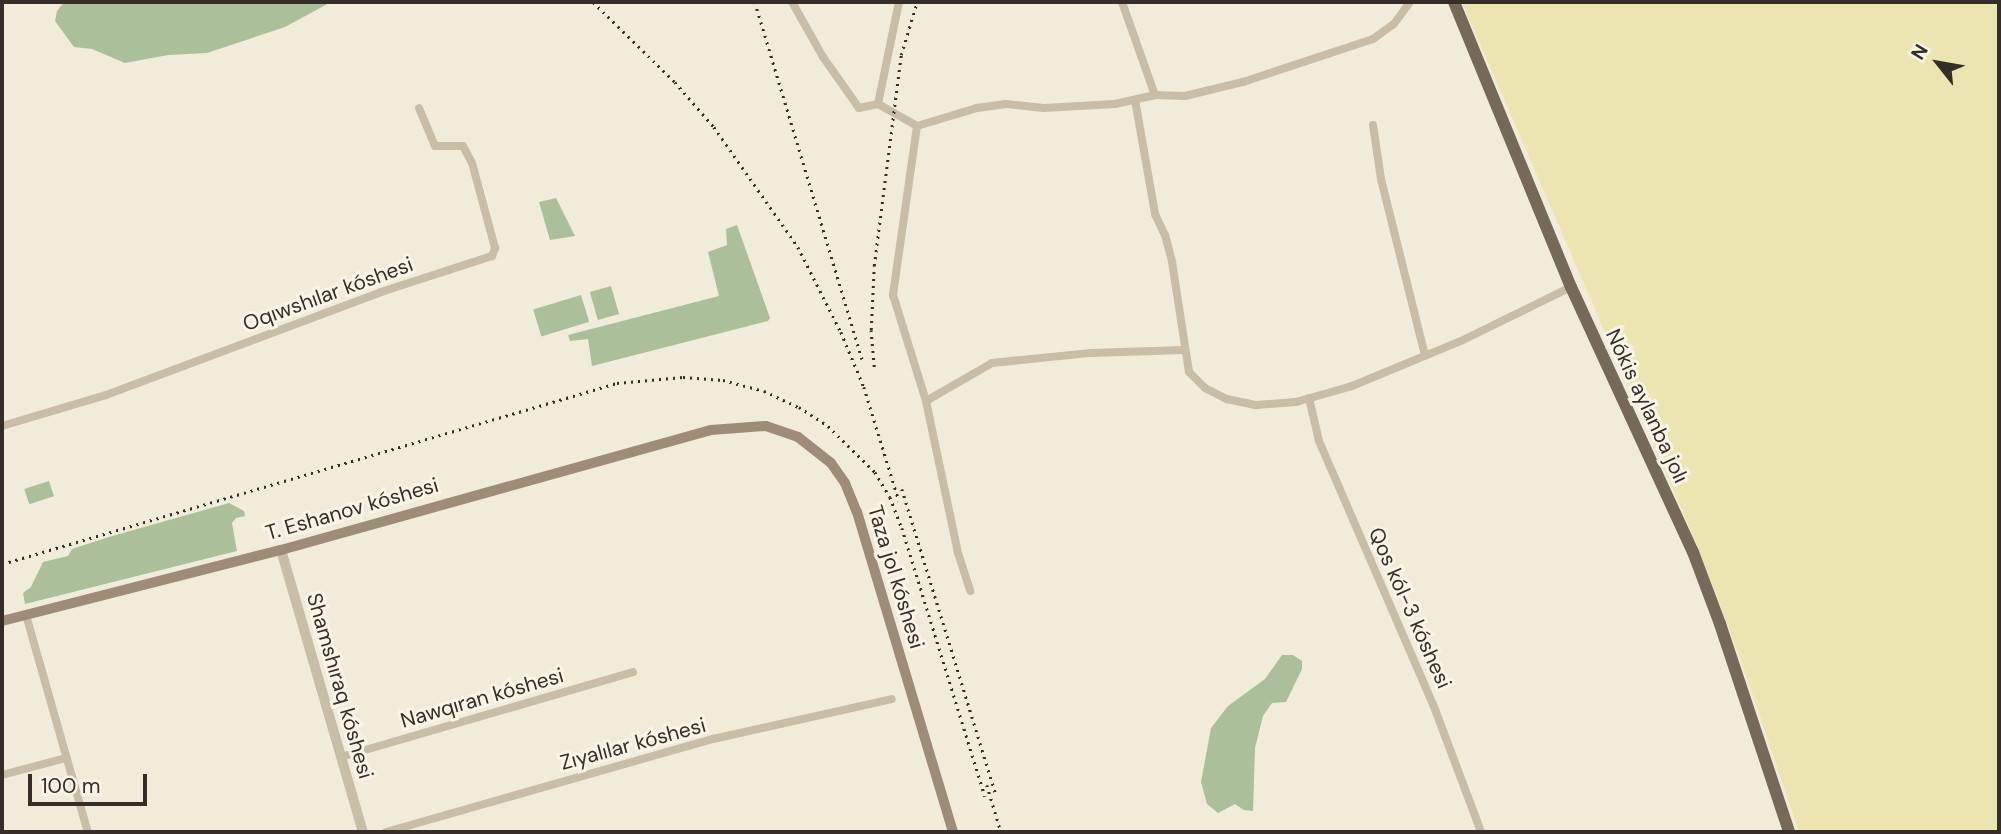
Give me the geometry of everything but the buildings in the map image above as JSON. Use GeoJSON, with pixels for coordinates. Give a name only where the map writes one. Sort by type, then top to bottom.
{"type":"FeatureCollection","features":[{"type":"Feature","properties":{"kind":"main road","name":"Nókis aylanba jolı"},"geometry":{"type":"LineString","coordinates":[[1454,2],[1571,287],[1693,552],[1720,624],[1789,832]]}},
{"type":"Feature","properties":{"kind":"main road","name":"Taza jol kóshesi"},"geometry":{"type":"LineString","coordinates":[[711,430],[766,426],[798,437],[831,463],[845,483],[857,512],[953,832]]}},
{"type":"Feature","properties":{"kind":"main road","name":"T. Eshanov kóshesi"},"geometry":{"type":"LineString","coordinates":[[2,621],[281,550],[595,460],[711,430]]}},
{"type":"Feature","properties":{"kind":"street"},"geometry":{"type":"LineString","coordinates":[[792,2],[823,57],[859,108],[878,104],[917,126],[977,108],[1006,104],[1044,108],[1135,100],[1155,95],[1185,96],[1243,82],[1373,39],[1394,24],[1410,2]]}},
{"type":"Feature","properties":{"kind":"street"},"geometry":{"type":"LineString","coordinates":[[878,104],[899,2]]}},
{"type":"Feature","properties":{"kind":"street"},"geometry":{"type":"LineString","coordinates":[[1122,2],[1155,95]]}},
{"type":"Feature","properties":{"kind":"street"},"geometry":{"type":"LineString","coordinates":[[1135,100],[1154,214],[1165,235],[1172,262],[1189,372],[1205,388],[1227,399],[1256,405],[1309,398],[1352,386],[1425,356],[1571,287]]}},
{"type":"Feature","properties":{"kind":"street","name":"Oqıwshılar kóshesi"},"geometry":{"type":"LineString","coordinates":[[2,426],[106,396],[381,292],[492,256],[495,248],[472,163],[463,146],[435,146],[419,107]]}},
{"type":"Feature","properties":{"kind":"street"},"geometry":{"type":"LineString","coordinates":[[1373,125],[1381,179],[1425,356]]}},
{"type":"Feature","properties":{"kind":"street"},"geometry":{"type":"LineString","coordinates":[[917,126],[893,296],[926,401],[958,553],[970,591]]}},
{"type":"Feature","properties":{"kind":"street"},"geometry":{"type":"LineString","coordinates":[[926,401],[992,363],[1091,353],[1184,350]]}},
{"type":"Feature","properties":{"kind":"street","name":"Qos kól-3 kóshesi"},"geometry":{"type":"LineString","coordinates":[[1309,398],[1320,441],[1433,704],[1481,832]]}},
{"type":"Feature","properties":{"kind":"street","name":"Shamshıraq kóshesi"},"geometry":{"type":"LineString","coordinates":[[281,550],[363,832]]}},
{"type":"Feature","properties":{"kind":"street"},"geometry":{"type":"LineString","coordinates":[[26,615],[88,832]]}},
{"type":"Feature","properties":{"kind":"street","name":"Nawqıran kóshesi"},"geometry":{"type":"LineString","coordinates":[[341,757],[634,672]]}},
{"type":"Feature","properties":{"kind":"street","name":"Zıyalılar kóshesi"},"geometry":{"type":"LineString","coordinates":[[386,832],[713,739],[892,699]]}},
{"type":"Feature","properties":{"kind":"street"},"geometry":{"type":"LineString","coordinates":[[2,775],[66,758]]}},
{"type":"Feature","properties":{"kind":"green space"},"geometry":{"type":"Polygon","coordinates":[[[64,2],[331,2],[285,27],[207,53],[168,55],[125,63],[92,49],[74,47],[55,21],[57,11],[64,2]]]}},
{"type":"Feature","properties":{"kind":"green space"},"geometry":{"type":"Polygon","coordinates":[[[556,198],[575,236],[550,240],[539,202],[556,198]]]}},
{"type":"Feature","properties":{"kind":"green space"},"geometry":{"type":"Polygon","coordinates":[[[737,225],[770,318],[768,321],[592,366],[588,339],[570,341],[568,335],[719,296],[708,252],[727,245],[726,229],[737,225]]]}},
{"type":"Feature","properties":{"kind":"green space"},"geometry":{"type":"Polygon","coordinates":[[[611,286],[619,314],[598,320],[590,292],[611,286]]]}},
{"type":"Feature","properties":{"kind":"green space"},"geometry":{"type":"Polygon","coordinates":[[[581,295],[589,322],[541,336],[533,310],[581,295]]]}},
{"type":"Feature","properties":{"kind":"green space"},"geometry":{"type":"Polygon","coordinates":[[[49,481],[54,496],[29,504],[24,489],[49,481]]]}},
{"type":"Feature","properties":{"kind":"green space"},"geometry":{"type":"Polygon","coordinates":[[[229,503],[244,511],[245,516],[236,518],[232,523],[237,551],[25,604],[23,593],[31,587],[43,562],[68,556],[72,549],[109,537],[229,503]]]}},
{"type":"Feature","properties":{"kind":"green space"},"geometry":{"type":"Polygon","coordinates":[[[1282,655],[1293,655],[1302,661],[1302,669],[1286,702],[1272,703],[1263,716],[1255,748],[1253,811],[1244,810],[1235,804],[1218,813],[1207,804],[1201,782],[1211,728],[1228,706],[1265,679],[1282,655]]]}},
{"type":"Feature","properties":{"kind":"sand"},"geometry":{"type":"Polygon","coordinates":[[[1462,2],[1999,2],[1999,832],[1799,832],[1741,660],[1698,547],[1462,2]]]}},
{"type":"Feature","properties":{"kind":"railway"},"geometry":{"type":"LineString","coordinates":[[593,2],[675,82],[714,127],[798,247],[841,332],[864,387],[899,501]]}},
{"type":"Feature","properties":{"kind":"railway"},"geometry":{"type":"LineString","coordinates":[[755,2],[862,359]]}},
{"type":"Feature","properties":{"kind":"railway"},"geometry":{"type":"LineString","coordinates":[[874,367],[871,330],[874,266],[901,55],[917,2]]}},
{"type":"Feature","properties":{"kind":"railway"},"geometry":{"type":"LineString","coordinates":[[2,564],[617,383],[683,377],[723,380],[764,391],[799,407],[828,426],[875,472],[890,497],[902,528],[985,796]]}},
{"type":"Feature","properties":{"kind":"railway"},"geometry":{"type":"LineString","coordinates":[[902,489],[996,794]]}},
{"type":"Feature","properties":{"kind":"railway"},"geometry":{"type":"LineString","coordinates":[[987,785],[1001,832]]}}]}
